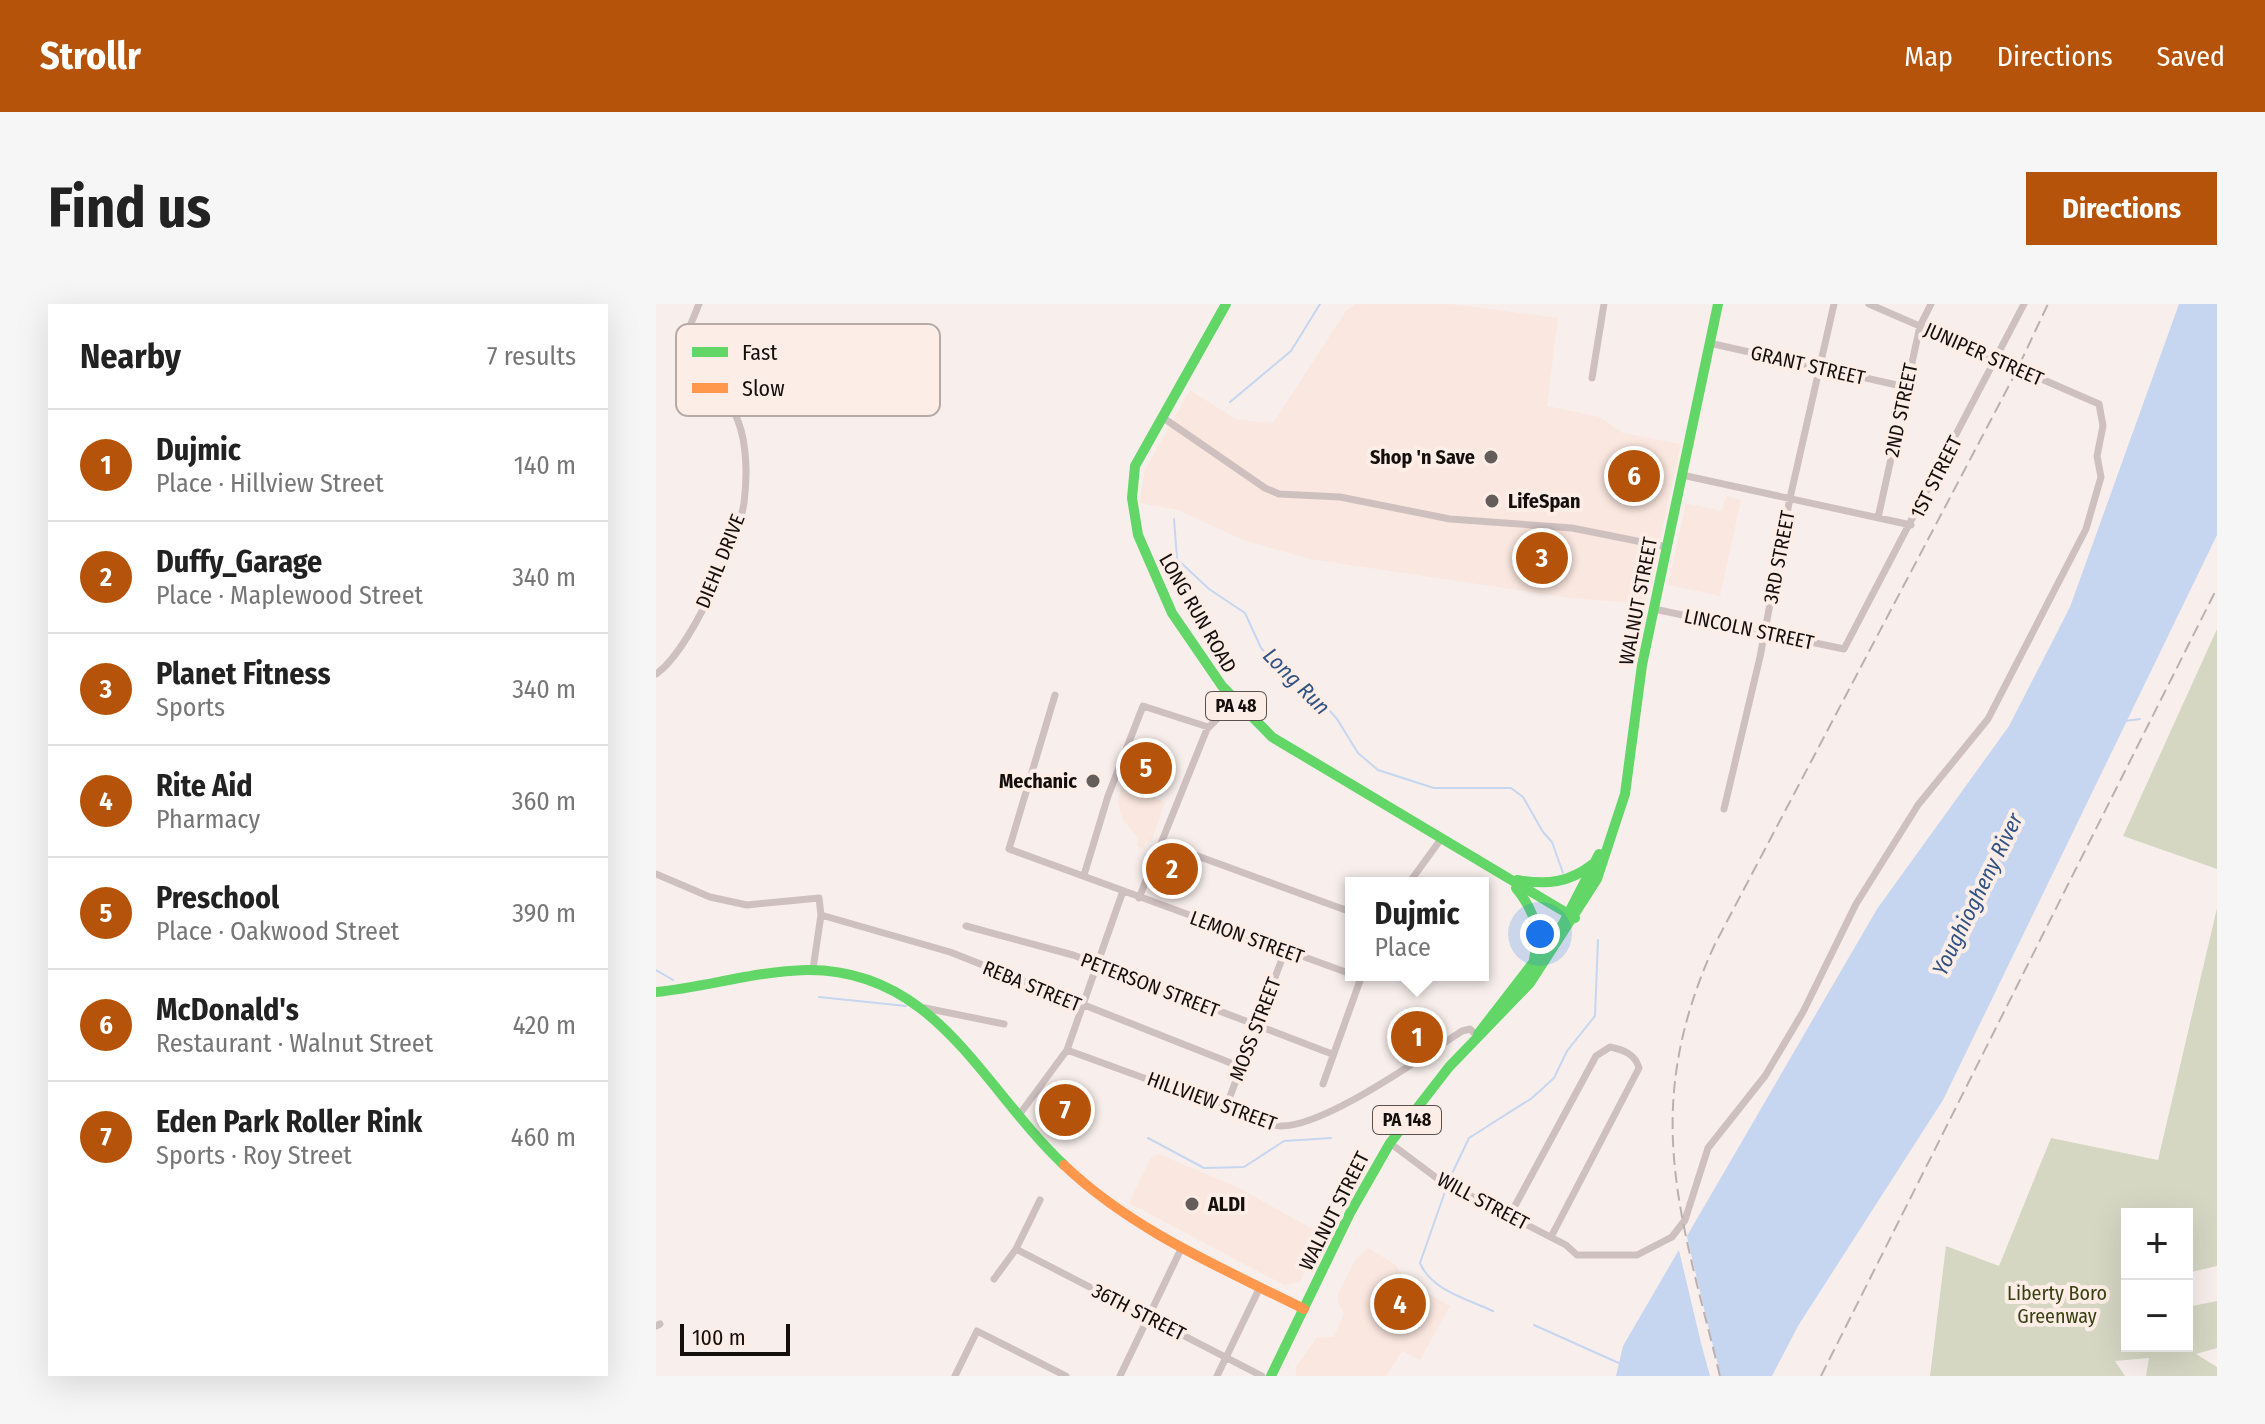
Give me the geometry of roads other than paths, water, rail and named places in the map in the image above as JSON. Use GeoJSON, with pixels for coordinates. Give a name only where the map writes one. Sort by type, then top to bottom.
{"type":"FeatureCollection","features":[{"type":"Feature","properties":{"kind":"main road","name":"LONG RUN ROAD"},"geometry":{"type":"LineString","coordinates":[[1226,304],[1135,466],[1130,482],[1129,499],[1136,536],[1194,646],[1233,703],[1272,737],[1572,916]]}},
{"type":"Feature","properties":{"kind":"main road","name":"WALNUT STREET"},"geometry":{"type":"LineString","coordinates":[[1477,1036],[1491,1027],[1530,983],[1597,879],[1613,836],[1625,794],[1627,765],[1654,609],[1718,304]]}},
{"type":"Feature","properties":{"kind":"main road","name":"WALNUT STREET"},"geometry":{"type":"LineString","coordinates":[[1271,1376],[1364,1186],[1390,1143],[1430,1089],[1477,1036],[1485,1021],[1572,916],[1596,861],[1627,765]]}},
{"type":"Feature","properties":{"kind":"main road","name":"PA 48"},"geometry":{"type":"LineString","coordinates":[[1508,878],[1552,886],[1579,877],[1596,861]]}},
{"type":"Feature","properties":{"kind":"main road"},"geometry":{"type":"LineString","coordinates":[[1508,878],[1535,913],[1538,948],[1532,965]]}},
{"type":"Feature","properties":{"kind":"main road"},"geometry":{"type":"LineString","coordinates":[[656,992],[813,969],[855,975],[882,984],[925,1008],[950,1031],[1019,1115],[1083,1183],[1182,1247],[1304,1309]]}},
{"type":"Feature","properties":{"kind":"street","name":"DIEHL DRIVE"},"geometry":{"type":"LineString","coordinates":[[691,324],[699,304]]}},
{"type":"Feature","properties":{"kind":"street"},"geometry":{"type":"LineString","coordinates":[[1592,378],[1604,304]]}},
{"type":"Feature","properties":{"kind":"street","name":"3RD STREET"},"geometry":{"type":"LineString","coordinates":[[1724,809],[1834,304]]}},
{"type":"Feature","properties":{"kind":"street","name":"JUNIPER STREET"},"geometry":{"type":"LineString","coordinates":[[1577,1255],[1637,1255],[1672,1237],[1685,1220],[1696,1194],[1708,1148],[1765,1076],[1803,1012],[1856,904],[1918,805],[1988,719],[2086,529],[2101,477],[2097,456],[2103,426],[2099,404],[1869,304]]}},
{"type":"Feature","properties":{"kind":"street","name":"2ND STREET"},"geometry":{"type":"LineString","coordinates":[[1878,518],[1920,326],[1931,304]]}},
{"type":"Feature","properties":{"kind":"street","name":"1ST STREET"},"geometry":{"type":"LineString","coordinates":[[1844,649],[2024,304]]}},
{"type":"Feature","properties":{"kind":"street","name":"GRANT STREET"},"geometry":{"type":"LineString","coordinates":[[1709,343],[1906,387]]}},
{"type":"Feature","properties":{"kind":"street","name":"DIEHL DRIVE"},"geometry":{"type":"LineString","coordinates":[[656,674],[674,659],[691,631],[727,557],[744,502],[746,458],[736,416]]}},
{"type":"Feature","properties":{"kind":"street"},"geometry":{"type":"LineString","coordinates":[[1162,417],[1265,488],[1279,494],[1340,497],[1450,519],[1572,528],[1667,547]]}},
{"type":"Feature","properties":{"kind":"street"},"geometry":{"type":"LineString","coordinates":[[1682,475],[1911,525]]}},
{"type":"Feature","properties":{"kind":"street","name":"LINCOLN STREET"},"geometry":{"type":"LineString","coordinates":[[1654,609],[1844,649]]}},
{"type":"Feature","properties":{"kind":"street","name":"LEMON STREET"},"geometry":{"type":"LineString","coordinates":[[1055,695],[1009,849],[1345,971]]}},
{"type":"Feature","properties":{"kind":"street"},"geometry":{"type":"LineString","coordinates":[[1139,898],[1208,727],[1233,703]]}},
{"type":"Feature","properties":{"kind":"street"},"geometry":{"type":"LineString","coordinates":[[1084,875],[1108,796],[1143,706],[1208,727]]}},
{"type":"Feature","properties":{"kind":"street"},"geometry":{"type":"LineString","coordinates":[[1413,877],[1441,839]]}},
{"type":"Feature","properties":{"kind":"street"},"geometry":{"type":"LineString","coordinates":[[1162,843],[1345,910]]}},
{"type":"Feature","properties":{"kind":"street","name":"REBA STREET"},"geometry":{"type":"LineString","coordinates":[[656,874],[710,897],[747,905],[814,896],[820,902],[821,915],[950,952],[1241,1067]]}},
{"type":"Feature","properties":{"kind":"street"},"geometry":{"type":"LineString","coordinates":[[1019,1115],[1067,1050],[1123,891]]}},
{"type":"Feature","properties":{"kind":"street"},"geometry":{"type":"LineString","coordinates":[[813,969],[821,915]]}},
{"type":"Feature","properties":{"kind":"street","name":"PETERSON STREET"},"geometry":{"type":"LineString","coordinates":[[966,926],[1097,965],[1332,1054]]}},
{"type":"Feature","properties":{"kind":"street","name":"MOSS STREET"},"geometry":{"type":"LineString","coordinates":[[1226,1107],[1285,951]]}},
{"type":"Feature","properties":{"kind":"street"},"geometry":{"type":"LineString","coordinates":[[1323,1084],[1355,981]]}},
{"type":"Feature","properties":{"kind":"street"},"geometry":{"type":"LineString","coordinates":[[925,1008],[1004,1024]]}},
{"type":"Feature","properties":{"kind":"street","name":"HILLVIEW STREET"},"geometry":{"type":"LineString","coordinates":[[1067,1050],[1281,1128],[1301,1125],[1354,1099],[1462,1031],[1470,1029],[1477,1036]]}},
{"type":"Feature","properties":{"kind":"street"},"geometry":{"type":"LineString","coordinates":[[1510,1215],[1596,1056],[1610,1047],[1621,1049],[1634,1057],[1639,1068],[1551,1237]]}},
{"type":"Feature","properties":{"kind":"street","name":"WILL STREET"},"geometry":{"type":"LineString","coordinates":[[1390,1143],[1438,1179],[1551,1237],[1577,1255]]}},
{"type":"Feature","properties":{"kind":"street"},"geometry":{"type":"LineString","coordinates":[[994,1279],[1016,1249],[1040,1200]]}},
{"type":"Feature","properties":{"kind":"street"},"geometry":{"type":"LineString","coordinates":[[1120,1376],[1182,1247]]}},
{"type":"Feature","properties":{"kind":"street","name":"36TH STREET"},"geometry":{"type":"LineString","coordinates":[[1016,1249],[1262,1376]]}},
{"type":"Feature","properties":{"kind":"street"},"geometry":{"type":"LineString","coordinates":[[1217,1376],[1260,1287]]}},
{"type":"Feature","properties":{"kind":"street"},"geometry":{"type":"LineString","coordinates":[[955,1376],[977,1331],[1066,1376]]}},
{"type":"Feature","properties":{"kind":"water","name":"Youghiogheny River"},"geometry":{"type":"Polygon","coordinates":[[[2179,304],[2217,304],[2217,535],[1943,1100],[1798,1326],[1772,1376],[1616,1376],[1623,1346],[1877,909],[2009,726],[2070,607],[2179,304]]]}},
{"type":"Feature","properties":{"kind":"waterway","name":"Long Run"},"geometry":{"type":"LineString","coordinates":[[1230,402],[1291,351],[1320,304]]}},
{"type":"Feature","properties":{"kind":"waterway","name":"Long Run"},"geometry":{"type":"LineString","coordinates":[[1174,519],[1177,559],[1209,589],[1245,613],[1261,648],[1283,671],[1322,702],[1337,719],[1358,753],[1378,770],[1434,788],[1511,788],[1523,797],[1552,842],[1563,873]]}},
{"type":"Feature","properties":{"kind":"waterway"},"geometry":{"type":"LineString","coordinates":[[2125,721],[2140,719]]}},
{"type":"Feature","properties":{"kind":"waterway","name":"Long Run"},"geometry":{"type":"LineString","coordinates":[[1449,1180],[1469,1138],[1532,1098],[1554,1078],[1567,1051],[1595,1016],[1598,940]]}},
{"type":"Feature","properties":{"kind":"waterway"},"geometry":{"type":"LineString","coordinates":[[656,970],[673,980]]}},
{"type":"Feature","properties":{"kind":"waterway"},"geometry":{"type":"LineString","coordinates":[[819,997],[906,1006]]}},
{"type":"Feature","properties":{"kind":"waterway"},"geometry":{"type":"LineString","coordinates":[[1148,1138],[1204,1168],[1244,1167],[1284,1141],[1331,1138]]}},
{"type":"Feature","properties":{"kind":"waterway","name":"Long Run"},"geometry":{"type":"LineString","coordinates":[[1447,1186],[1420,1263],[1441,1287],[1493,1311]]}},
{"type":"Feature","properties":{"kind":"waterway","name":"Long Run"},"geometry":{"type":"LineString","coordinates":[[1534,1325],[1621,1364]]}},
{"type":"Feature","properties":{"kind":"railway"},"geometry":{"type":"LineString","coordinates":[[1720,1376],[1692,1263],[1674,1161],[1673,1111],[1678,1059],[1691,1005],[1714,946],[2014,376],[2048,304]]}},
{"type":"Feature","properties":{"kind":"railway"},"geometry":{"type":"LineString","coordinates":[[1821,1376],[2217,588]]}},
{"type":"Feature","properties":{"kind":"place","name":"Shop 'n Save"},"geometry":{"type":"Point","coordinates":[1491,457]}},
{"type":"Feature","properties":{"kind":"place","name":"McDonald's"},"geometry":{"type":"Point","coordinates":[1634,476]}},
{"type":"Feature","properties":{"kind":"place","name":"LifeSpan"},"geometry":{"type":"Point","coordinates":[1492,501]}},
{"type":"Feature","properties":{"kind":"place","name":"Planet Fitness"},"geometry":{"type":"Point","coordinates":[1542,558]}},
{"type":"Feature","properties":{"kind":"place","name":"Preschool"},"geometry":{"type":"Point","coordinates":[1146,768]}},
{"type":"Feature","properties":{"kind":"place","name":"Mechanic"},"geometry":{"type":"Point","coordinates":[1093,781]}},
{"type":"Feature","properties":{"kind":"place","name":"Duffy_Garage"},"geometry":{"type":"Point","coordinates":[1172,869]}},
{"type":"Feature","properties":{"kind":"place","name":"Dujmic"},"geometry":{"type":"Point","coordinates":[1417,1037]}},
{"type":"Feature","properties":{"kind":"place","name":"Eden Park Roller Rink"},"geometry":{"type":"Point","coordinates":[1065,1110]}},
{"type":"Feature","properties":{"kind":"place","name":"ALDI"},"geometry":{"type":"Point","coordinates":[1192,1204]}},
{"type":"Feature","properties":{"kind":"place","name":"Rite Aid"},"geometry":{"type":"Point","coordinates":[1400,1304]}},
{"type":"Feature","properties":{"kind":"park label","name":"Liberty Boro Greenway"},"geometry":{"type":"Point","coordinates":[2057,1304]}}]}
